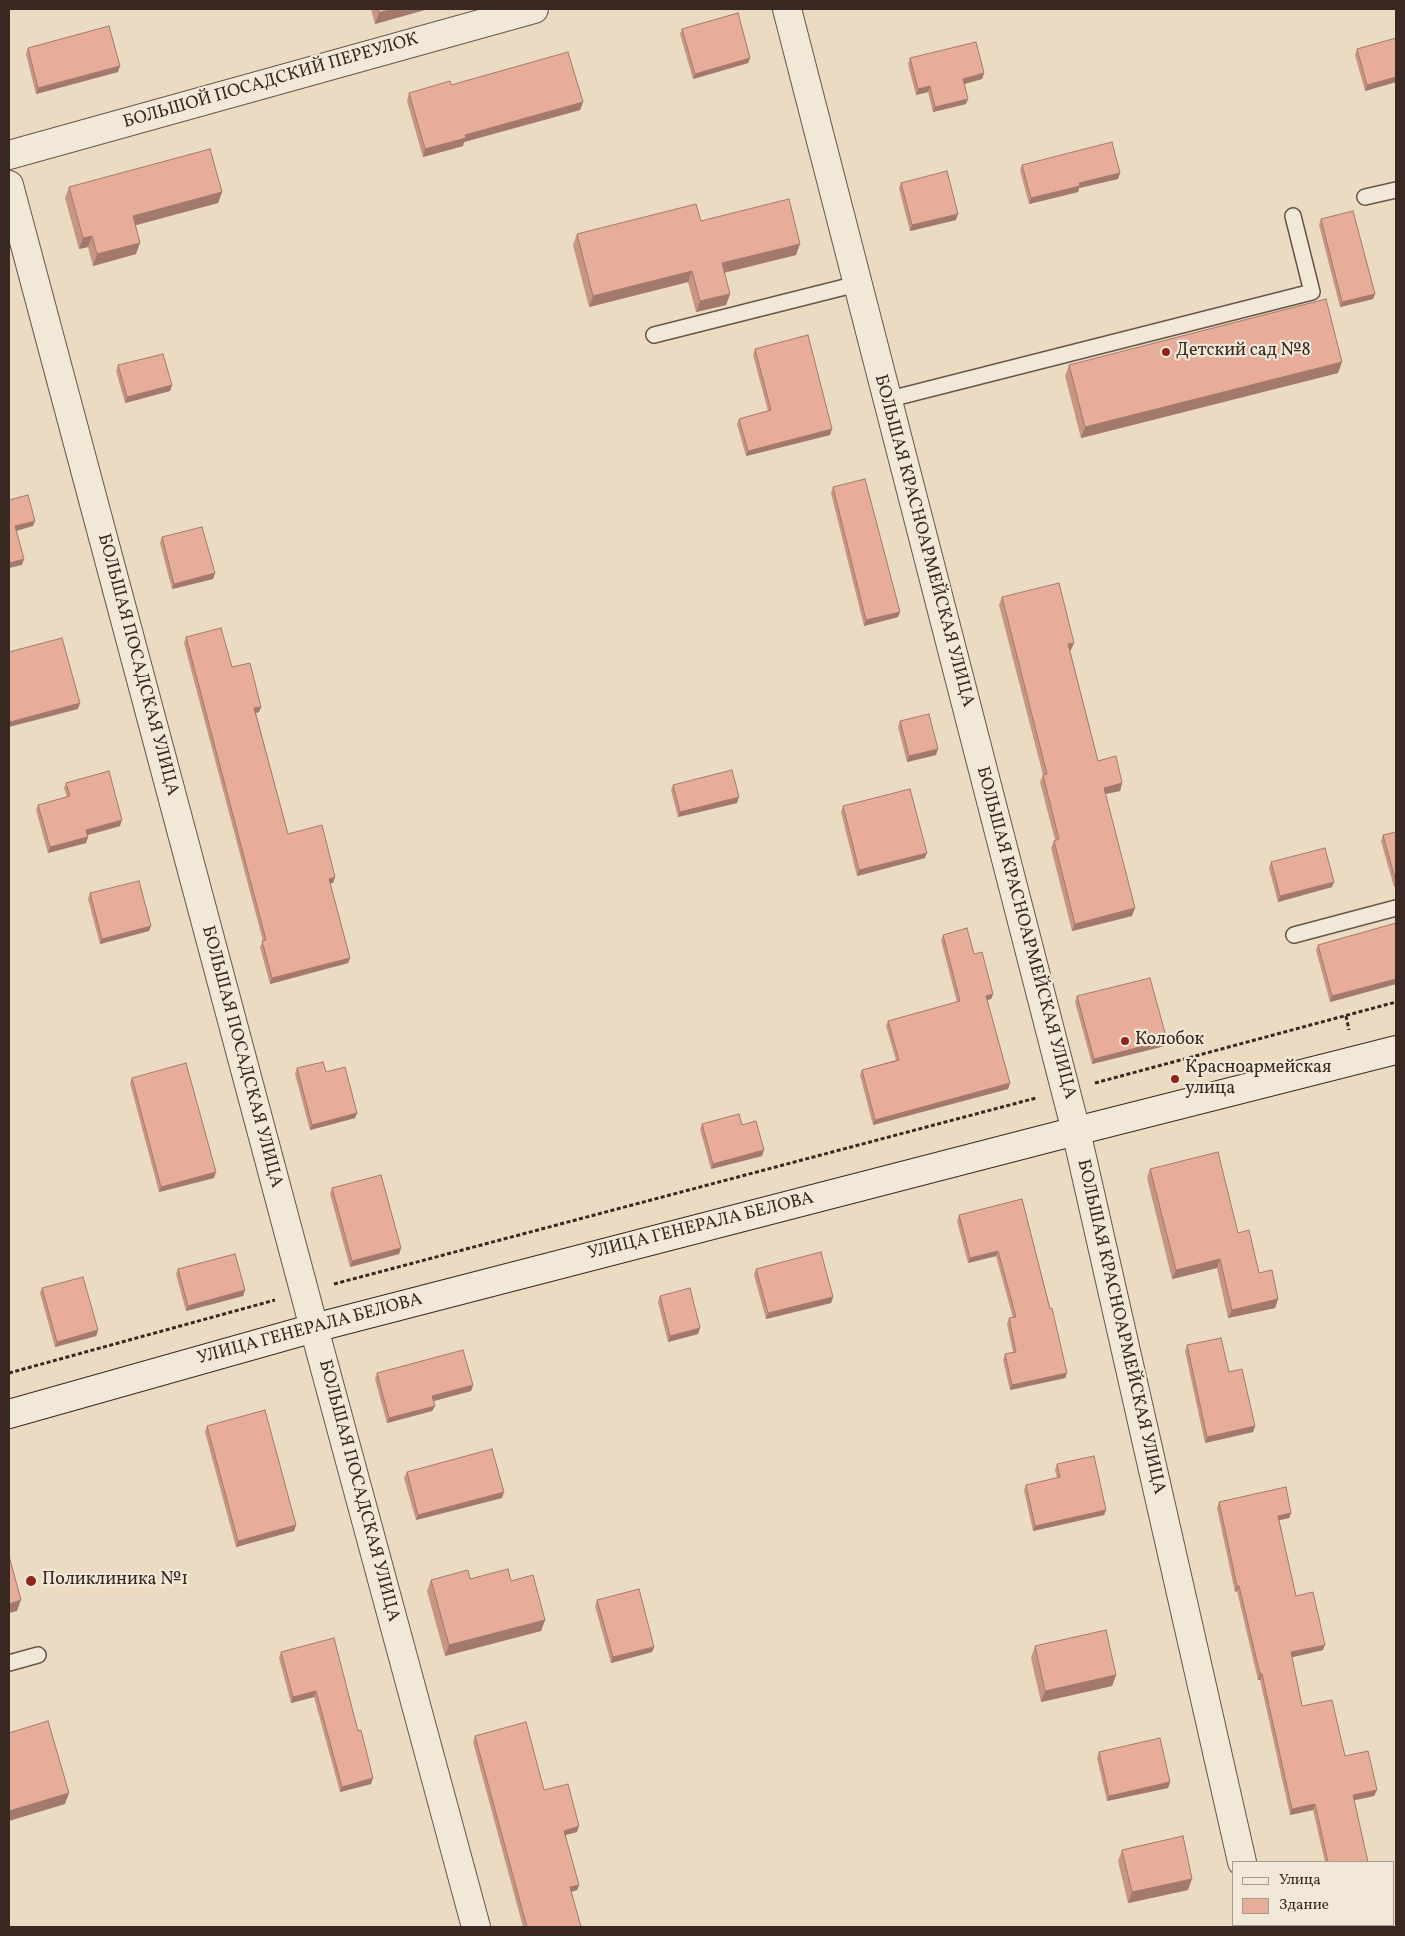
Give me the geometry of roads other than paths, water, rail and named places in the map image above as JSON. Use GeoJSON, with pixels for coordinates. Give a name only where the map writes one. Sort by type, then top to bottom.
{"type":"FeatureCollection","features":[{"type":"Feature","properties":{"kind":"street","name":"БОЛЬШОЙ ПОСАДСКИЙ ПЕРЕУЛОК"},"geometry":{"type":"LineString","coordinates":[[9,155],[534,9]]}},
{"type":"Feature","properties":{"kind":"street","name":"БОЛЬШАЯ КРАСНОАРМЕЙСКАЯ УЛИЦА"},"geometry":{"type":"LineString","coordinates":[[787,9],[886,400],[1076,1131],[1242,1861]]}},
{"type":"Feature","properties":{"kind":"street","name":"БОЛЬШАЯ ПОСАДСКАЯ УЛИЦА"},"geometry":{"type":"LineString","coordinates":[[9,185],[304,1292],[476,1927]]}},
{"type":"Feature","properties":{"kind":"street","name":"УЛИЦА ГЕНЕРАЛА БЕЛОВА"},"geometry":{"type":"LineString","coordinates":[[9,1414],[314,1328],[1396,1050]]}},
{"type":"Feature","properties":{"kind":"lane"},"geometry":{"type":"LineString","coordinates":[[1365,197],[1396,190]]}},
{"type":"Feature","properties":{"kind":"lane"},"geometry":{"type":"LineString","coordinates":[[886,400],[1312,292],[1293,216]]}},
{"type":"Feature","properties":{"kind":"lane"},"geometry":{"type":"LineString","coordinates":[[654,335],[857,284]]}},
{"type":"Feature","properties":{"kind":"lane"},"geometry":{"type":"LineString","coordinates":[[1294,935],[1396,908]]}},
{"type":"Feature","properties":{"kind":"lane"},"geometry":{"type":"LineString","coordinates":[[9,1663],[38,1655]]}},
{"type":"Feature","properties":{"kind":"place","name":"Детский сад №8"},"geometry":{"type":"Point","coordinates":[1166,352]}},
{"type":"Feature","properties":{"kind":"place","name":"Колобок"},"geometry":{"type":"Point","coordinates":[1125,1041]}},
{"type":"Feature","properties":{"kind":"place","name":"Красноармейская улица"},"geometry":{"type":"Point","coordinates":[1175,1079]}},
{"type":"Feature","properties":{"kind":"place","name":"Поликлиника №1"},"geometry":{"type":"Point","coordinates":[31,1581]}}]}
